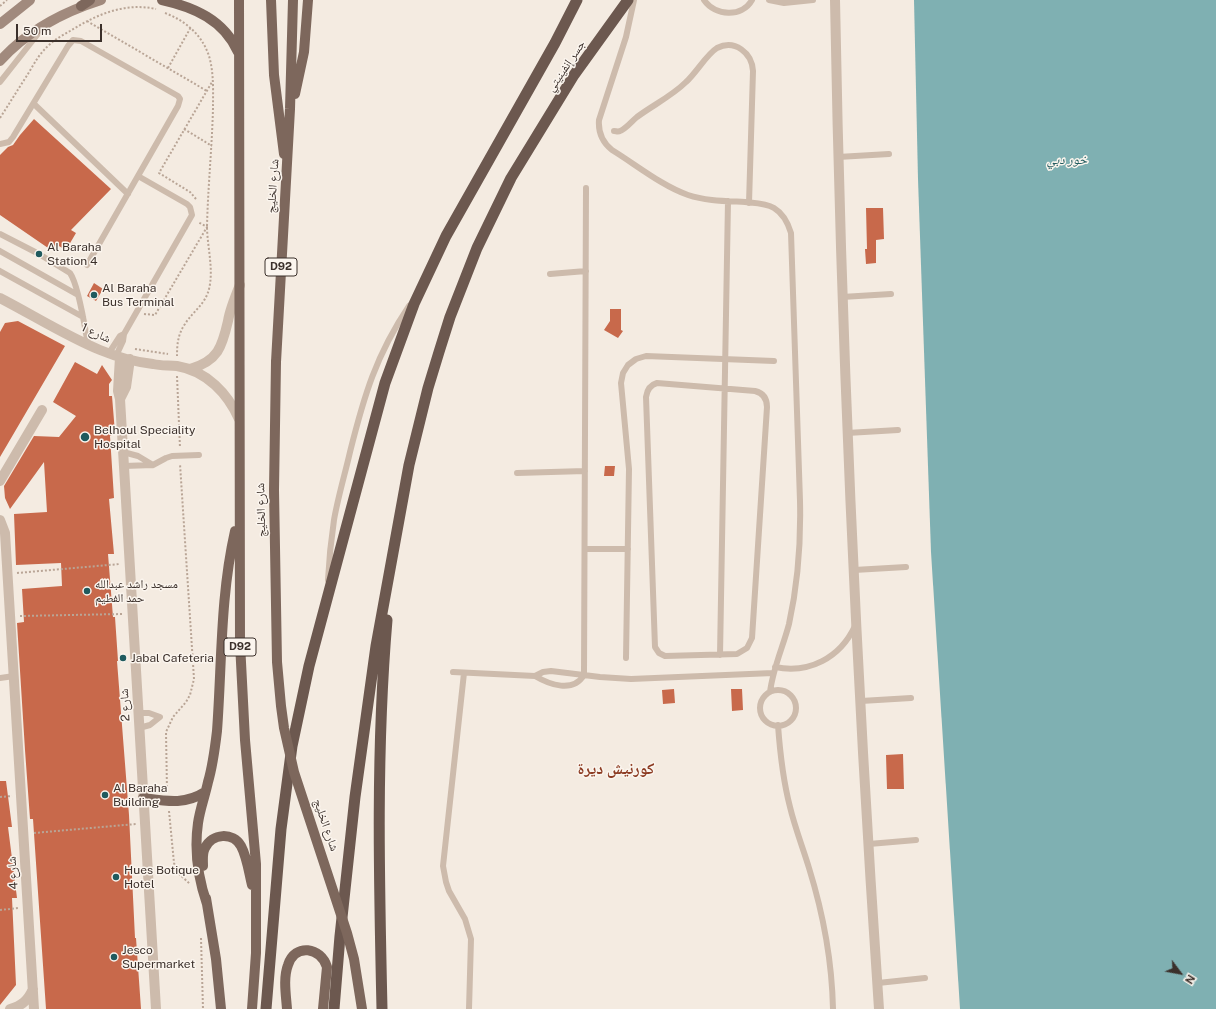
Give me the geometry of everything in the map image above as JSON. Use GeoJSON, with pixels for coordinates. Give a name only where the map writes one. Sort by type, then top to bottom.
{"type":"FeatureCollection","features":[{"type":"Feature","properties":{"kind":"highway","name":"جسر إنفينيتي"},"geometry":{"type":"LineString","coordinates":[[266,1009],[281,829],[287,780],[300,706],[385,383],[421,288],[452,225],[555,43],[577,0]]}},
{"type":"Feature","properties":{"kind":"highway","name":"جسر إنفينيتي"},"geometry":{"type":"LineString","coordinates":[[393,550],[402,500],[428,388],[450,317],[477,248],[511,178],[529,148],[574,75],[628,0]]}},
{"type":"Feature","properties":{"kind":"highway"},"geometry":{"type":"LineString","coordinates":[[334,1009],[340,936],[361,746],[376,646],[393,550]]}},
{"type":"Feature","properties":{"kind":"highway"},"geometry":{"type":"LineString","coordinates":[[382,1009],[379,883],[381,730],[384,648],[393,550]]}},
{"type":"Feature","properties":{"kind":"main road"},"geometry":{"type":"LineString","coordinates":[[0,24],[30,0]]}},
{"type":"Feature","properties":{"kind":"main road"},"geometry":{"type":"LineString","coordinates":[[0,61],[27,36],[48,22],[90,0]]}},
{"type":"Feature","properties":{"kind":"main road"},"geometry":{"type":"LineString","coordinates":[[81,6],[101,0]]}},
{"type":"Feature","properties":{"kind":"main road"},"geometry":{"type":"LineString","coordinates":[[162,0],[185,6],[208,16],[230,37],[239,55]]}},
{"type":"Feature","properties":{"kind":"main road","name":"شارع الخليج"},"geometry":{"type":"LineString","coordinates":[[239,0],[240,629],[242,691],[253,820],[256,905],[256,953],[252,1009]]}},
{"type":"Feature","properties":{"kind":"main road"},"geometry":{"type":"LineString","coordinates":[[271,0],[274,82],[287,172]]}},
{"type":"Feature","properties":{"kind":"main road","name":"شارع الخليج"},"geometry":{"type":"LineString","coordinates":[[293,0],[290,109],[276,362],[274,490],[277,662],[281,706],[287,743],[294,772],[347,933],[354,959],[362,1009]]}},
{"type":"Feature","properties":{"kind":"main road"},"geometry":{"type":"LineString","coordinates":[[290,109],[296,90],[304,52],[308,0]]}},
{"type":"Feature","properties":{"kind":"main road"},"geometry":{"type":"LineString","coordinates":[[207,904],[199,878],[196,851],[198,824],[216,742],[223,612],[233,541],[239,512]]}},
{"type":"Feature","properties":{"kind":"main road"},"geometry":{"type":"LineString","coordinates":[[143,798],[168,802],[183,801],[199,796],[205,792]]}},
{"type":"Feature","properties":{"kind":"main road"},"geometry":{"type":"LineString","coordinates":[[221,1009],[216,959],[207,904],[204,874],[204,853],[208,843],[217,837],[222,836],[233,838],[241,845],[256,905]]}},
{"type":"Feature","properties":{"kind":"main road"},"geometry":{"type":"LineString","coordinates":[[287,1009],[287,966],[293,956],[297,953],[308,950],[318,954],[327,967],[323,1009]]}},
{"type":"Feature","properties":{"kind":"street"},"geometry":{"type":"LineString","coordinates":[[835,0],[838,157],[847,432],[856,623],[879,1009]]}},
{"type":"Feature","properties":{"kind":"street"},"geometry":{"type":"LineString","coordinates":[[190,369],[202,365],[208,361],[221,346],[231,308],[240,285]]}},
{"type":"Feature","properties":{"kind":"street","name":"شارع 1"},"geometry":{"type":"LineString","coordinates":[[1,301],[88,345],[119,356],[153,364],[177,366],[190,369],[203,376],[216,386],[230,401],[239,419]]}},
{"type":"Feature","properties":{"kind":"street","name":"شارع 2"},"geometry":{"type":"LineString","coordinates":[[119,356],[126,387],[120,399],[156,1009]]}},
{"type":"Feature","properties":{"kind":"street"},"geometry":{"type":"LineString","coordinates":[[0,481],[42,410]]}},
{"type":"Feature","properties":{"kind":"street","name":"شارع 4"},"geometry":{"type":"LineString","coordinates":[[0,520],[5,533],[34,1009]]}},
{"type":"Feature","properties":{"kind":"street"},"geometry":{"type":"LineString","coordinates":[[10,1009],[25,1002],[33,989]]}},
{"type":"Feature","properties":{"kind":"lane"},"geometry":{"type":"LineString","coordinates":[[634,0],[626,37],[599,120],[599,131],[604,142],[612,150],[674,189],[700,198],[768,205],[779,211],[789,227],[791,240],[800,538],[799,560],[793,604],[774,670],[770,692]]}},
{"type":"Feature","properties":{"kind":"lane"},"geometry":{"type":"LineString","coordinates":[[704,0],[713,9],[722,13],[733,13],[743,9],[752,0]]}},
{"type":"Feature","properties":{"kind":"lane"},"geometry":{"type":"LineString","coordinates":[[769,0],[784,3],[813,0]]}},
{"type":"Feature","properties":{"kind":"lane"},"geometry":{"type":"LineString","coordinates":[[0,82],[48,22]]}},
{"type":"Feature","properties":{"kind":"lane"},"geometry":{"type":"LineString","coordinates":[[0,144],[9,142],[13,137],[73,40],[77,40],[175,94],[180,99],[178,106],[87,265]]}},
{"type":"Feature","properties":{"kind":"lane"},"geometry":{"type":"LineString","coordinates":[[614,131],[621,131],[646,110],[677,90],[694,75],[711,52],[727,46],[738,48],[748,55],[751,60],[753,71],[749,203]]}},
{"type":"Feature","properties":{"kind":"lane"},"geometry":{"type":"LineString","coordinates":[[34,104],[128,194]]}},
{"type":"Feature","properties":{"kind":"lane"},"geometry":{"type":"LineString","coordinates":[[838,157],[889,154]]}},
{"type":"Feature","properties":{"kind":"lane"},"geometry":{"type":"LineString","coordinates":[[119,356],[124,334],[192,215],[190,207],[187,204],[138,176]]}},
{"type":"Feature","properties":{"kind":"lane"},"geometry":{"type":"LineString","coordinates":[[454,672],[535,676],[551,684],[566,686],[575,684],[582,679],[584,675],[586,188]]}},
{"type":"Feature","properties":{"kind":"lane"},"geometry":{"type":"LineString","coordinates":[[720,655],[728,201]]}},
{"type":"Feature","properties":{"kind":"lane"},"geometry":{"type":"LineString","coordinates":[[0,234],[66,270],[73,277],[88,345]]}},
{"type":"Feature","properties":{"kind":"lane"},"geometry":{"type":"LineString","coordinates":[[0,251],[78,295]]}},
{"type":"Feature","properties":{"kind":"lane"},"geometry":{"type":"LineString","coordinates":[[0,271],[83,317]]}},
{"type":"Feature","properties":{"kind":"lane"},"geometry":{"type":"LineString","coordinates":[[550,274],[586,272]]}},
{"type":"Feature","properties":{"kind":"lane"},"geometry":{"type":"LineString","coordinates":[[326,606],[330,549],[335,516],[362,406],[373,372],[388,340],[396,325],[421,288]]}},
{"type":"Feature","properties":{"kind":"lane"},"geometry":{"type":"LineString","coordinates":[[842,297],[891,294]]}},
{"type":"Feature","properties":{"kind":"lane"},"geometry":{"type":"LineString","coordinates":[[626,658],[629,468],[621,383],[623,373],[632,362],[646,356],[774,361]]}},
{"type":"Feature","properties":{"kind":"lane"},"geometry":{"type":"LineString","coordinates":[[657,383],[758,392],[766,399],[767,407],[752,638],[747,648],[741,652],[720,655],[666,656],[659,653],[655,647],[646,397],[648,389],[657,383]]}},
{"type":"Feature","properties":{"kind":"lane"},"geometry":{"type":"LineString","coordinates":[[847,432],[898,430]]}},
{"type":"Feature","properties":{"kind":"lane"},"geometry":{"type":"LineString","coordinates":[[123,452],[138,456],[153,465]]}},
{"type":"Feature","properties":{"kind":"lane"},"geometry":{"type":"LineString","coordinates":[[124,466],[153,465],[166,458],[180,455],[199,455]]}},
{"type":"Feature","properties":{"kind":"lane"},"geometry":{"type":"LineString","coordinates":[[517,473],[586,471]]}},
{"type":"Feature","properties":{"kind":"lane"},"geometry":{"type":"LineString","coordinates":[[585,549],[628,549]]}},
{"type":"Feature","properties":{"kind":"lane"},"geometry":{"type":"LineString","coordinates":[[854,570],[906,567]]}},
{"type":"Feature","properties":{"kind":"lane"},"geometry":{"type":"LineString","coordinates":[[535,676],[543,672],[552,671],[631,679],[806,667],[824,660],[835,653],[844,645],[851,635],[856,623]]}},
{"type":"Feature","properties":{"kind":"lane"},"geometry":{"type":"LineString","coordinates":[[464,673],[443,866],[449,891],[465,919],[471,939],[469,1009]]}},
{"type":"Feature","properties":{"kind":"lane"},"geometry":{"type":"LineString","coordinates":[[0,678],[14,676]]}},
{"type":"Feature","properties":{"kind":"lane"},"geometry":{"type":"LineString","coordinates":[[775,690],[785,692],[793,698],[795,703],[796,709],[792,719],[783,725],[773,725],[764,719],[760,709],[763,699],[770,692],[775,690]]}},
{"type":"Feature","properties":{"kind":"lane"},"geometry":{"type":"LineString","coordinates":[[861,701],[911,698]]}},
{"type":"Feature","properties":{"kind":"lane"},"geometry":{"type":"LineString","coordinates":[[138,713],[149,713],[160,717],[150,725],[139,728]]}},
{"type":"Feature","properties":{"kind":"lane"},"geometry":{"type":"LineString","coordinates":[[778,725],[782,766],[790,807],[809,868],[822,920],[829,958],[833,1009]]}},
{"type":"Feature","properties":{"kind":"lane"},"geometry":{"type":"LineString","coordinates":[[869,844],[916,840]]}},
{"type":"Feature","properties":{"kind":"lane"},"geometry":{"type":"LineString","coordinates":[[878,983],[924,978]]}},
{"type":"Feature","properties":{"kind":"path"},"geometry":{"type":"LineString","coordinates":[[0,6],[7,0]]}},
{"type":"Feature","properties":{"kind":"path"},"geometry":{"type":"LineString","coordinates":[[0,118],[45,49],[66,33],[107,12],[126,7],[159,10]]}},
{"type":"Feature","properties":{"kind":"path"},"geometry":{"type":"LineString","coordinates":[[164,12],[191,27],[205,46],[212,67],[213,80],[212,146],[207,227],[210,273],[209,288],[204,302],[181,331],[177,346],[180,455],[194,679],[190,695],[173,717],[166,732],[168,802],[174,863],[178,873],[190,885]]}},
{"type":"Feature","properties":{"kind":"path"},"geometry":{"type":"LineString","coordinates":[[87,21],[207,90]]}},
{"type":"Feature","properties":{"kind":"path"},"geometry":{"type":"LineString","coordinates":[[168,68],[191,27]]}},
{"type":"Feature","properties":{"kind":"path"},"geometry":{"type":"LineString","coordinates":[[184,129],[212,146]]}},
{"type":"Feature","properties":{"kind":"path"},"geometry":{"type":"LineString","coordinates":[[7,574],[130,563]]}},
{"type":"Feature","properties":{"kind":"path"},"geometry":{"type":"LineString","coordinates":[[10,616],[133,614]]}},
{"type":"Feature","properties":{"kind":"path"},"geometry":{"type":"LineString","coordinates":[[23,834],[145,823]]}},
{"type":"Feature","properties":{"kind":"path"},"geometry":{"type":"LineString","coordinates":[[0,910],[28,908]]}},
{"type":"Feature","properties":{"kind":"path"},"geometry":{"type":"LineString","coordinates":[[201,937],[203,1009]]}},
{"type":"Feature","properties":{"kind":"water","name":"خور دبي"},"geometry":{"type":"Polygon","coordinates":[[[914,0],[1216,0],[1216,1009],[960,1009],[931,552],[918,179],[914,0]]]}},
{"type":"Feature","properties":{"kind":"building"},"geometry":{"type":"Polygon","coordinates":[[[34,119],[111,189],[71,230],[76,233],[66,250],[57,245],[51,250],[0,215],[0,155],[8,147],[13,145],[34,119]]]}},
{"type":"Feature","properties":{"kind":"building"},"geometry":{"type":"Polygon","coordinates":[[[866,208],[883,208],[884,239],[876,240],[876,263],[866,264],[865,249],[867,249],[866,208]]]}},
{"type":"Feature","properties":{"kind":"building","name":"Al Baraha Bus Terminal"},"geometry":{"type":"Polygon","coordinates":[[[94,283],[103,289],[96,301],[87,296],[94,283]]]}},
{"type":"Feature","properties":{"kind":"building"},"geometry":{"type":"Polygon","coordinates":[[[610,309],[621,309],[621,330],[623,331],[618,338],[604,330],[610,321],[610,309]]]}},
{"type":"Feature","properties":{"kind":"building"},"geometry":{"type":"Polygon","coordinates":[[[18,321],[65,346],[0,457],[0,332],[5,323],[18,321]]]}},
{"type":"Feature","properties":{"kind":"building"},"geometry":{"type":"Polygon","coordinates":[[[75,362],[97,374],[102,365],[112,380],[109,384],[109,396],[112,396],[115,433],[110,436],[114,498],[109,499],[114,554],[108,554],[113,617],[115,617],[129,815],[135,938],[141,1009],[46,1009],[33,819],[30,819],[17,623],[24,622],[22,589],[62,586],[61,563],[16,565],[14,514],[47,512],[44,462],[10,509],[5,498],[4,486],[34,436],[59,437],[76,416],[53,402],[75,362]]]}},
{"type":"Feature","properties":{"kind":"building"},"geometry":{"type":"Polygon","coordinates":[[[605,466],[615,466],[614,476],[604,476],[605,466]]]}},
{"type":"Feature","properties":{"kind":"building"},"geometry":{"type":"Polygon","coordinates":[[[674,689],[675,703],[663,704],[662,690],[674,689]]]}},
{"type":"Feature","properties":{"kind":"building"},"geometry":{"type":"Polygon","coordinates":[[[731,689],[742,689],[743,710],[732,711],[731,689]]]}},
{"type":"Feature","properties":{"kind":"building"},"geometry":{"type":"Polygon","coordinates":[[[903,754],[904,789],[887,789],[886,755],[903,754]]]}},
{"type":"Feature","properties":{"kind":"building"},"geometry":{"type":"Polygon","coordinates":[[[0,781],[6,781],[12,827],[8,827],[17,898],[12,898],[16,985],[0,1005],[0,781]]]}},
{"type":"Feature","properties":{"kind":"place","name":"Al Baraha Station 4"},"geometry":{"type":"Point","coordinates":[39,254]}},
{"type":"Feature","properties":{"kind":"place","name":"Al Baraha Bus Terminal"},"geometry":{"type":"Point","coordinates":[94,295]}},
{"type":"Feature","properties":{"kind":"place","name":"Belhoul Speciality Hospital"},"geometry":{"type":"Point","coordinates":[85,437]}},
{"type":"Feature","properties":{"kind":"place","name":"مسجد راشد عبدالله حمد الفطيم"},"geometry":{"type":"Point","coordinates":[87,591]}},
{"type":"Feature","properties":{"kind":"place","name":"Jabal Cafeteria"},"geometry":{"type":"Point","coordinates":[123,658]}},
{"type":"Feature","properties":{"kind":"place","name":"Al Baraha Building"},"geometry":{"type":"Point","coordinates":[105,795]}},
{"type":"Feature","properties":{"kind":"place","name":"Hues Botique Hotel"},"geometry":{"type":"Point","coordinates":[116,877]}},
{"type":"Feature","properties":{"kind":"place","name":"Jesco Supermarket"},"geometry":{"type":"Point","coordinates":[114,957]}},
{"type":"Feature","properties":{"kind":"district","name":"كورنيش ديرة"},"geometry":{"type":"Point","coordinates":[616,769]}}]}
